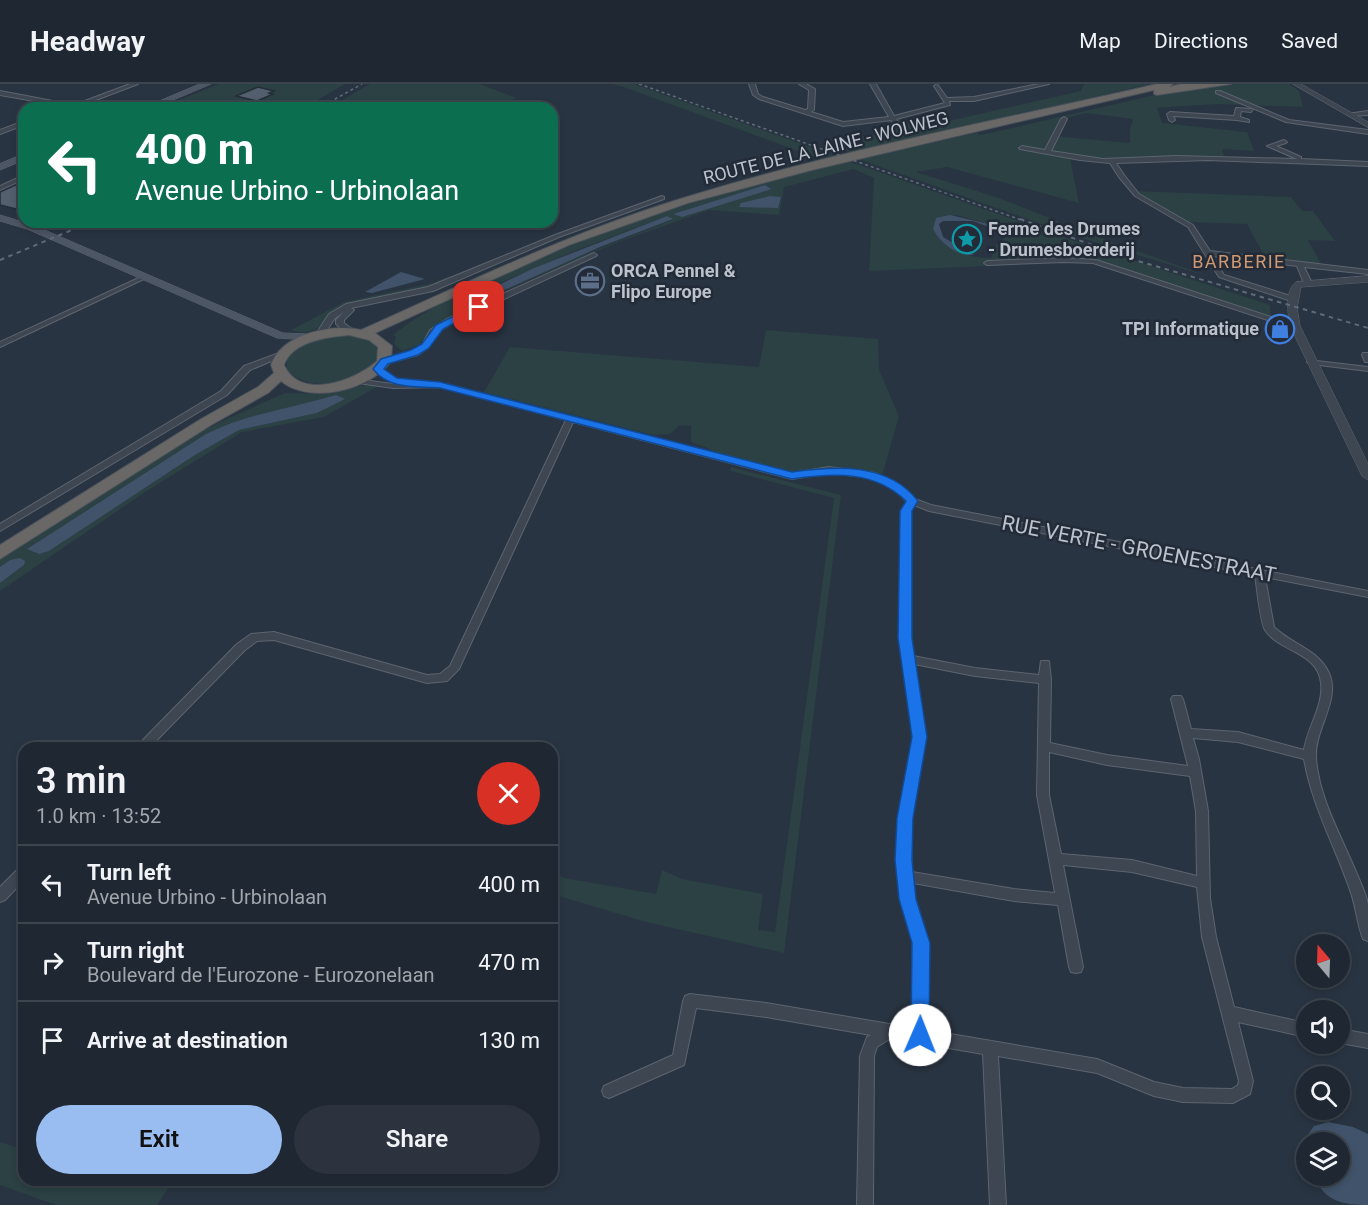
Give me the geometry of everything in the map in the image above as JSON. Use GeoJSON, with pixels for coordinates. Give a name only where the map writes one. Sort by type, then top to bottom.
{"type":"FeatureCollection","features":[{"type":"Feature","properties":{"kind":"highway","name":"ROUTE DE LA LAINE - WOLWEG"},"geometry":{"type":"LineString","coordinates":[[444,296],[565,243],[684,201],[810,167],[977,128],[1162,87],[1193,84]]}},
{"type":"Feature","properties":{"kind":"highway"},"geometry":{"type":"LineString","coordinates":[[1162,87],[1227,84]]}},
{"type":"Feature","properties":{"kind":"highway"},"geometry":{"type":"LineString","coordinates":[[0,553],[263,390],[283,361],[314,336],[349,331],[365,333],[444,296]]}},
{"type":"Feature","properties":{"kind":"highway"},"geometry":{"type":"LineString","coordinates":[[195,431],[286,391],[306,387],[329,387],[358,381],[383,356],[389,334],[444,296]]}},
{"type":"Feature","properties":{"kind":"highway"},"geometry":{"type":"LineString","coordinates":[[365,333],[383,356]]}},
{"type":"Feature","properties":{"kind":"highway"},"geometry":{"type":"LineString","coordinates":[[283,361],[288,380],[306,387]]}},
{"type":"Feature","properties":{"kind":"main road"},"geometry":{"type":"LineString","coordinates":[[162,102],[207,84]]}},
{"type":"Feature","properties":{"kind":"main road"},"geometry":{"type":"LineString","coordinates":[[0,167],[18,160]]}},
{"type":"Feature","properties":{"kind":"main road"},"geometry":{"type":"LineString","coordinates":[[0,218],[18,223]]}},
{"type":"Feature","properties":{"kind":"main road"},"geometry":{"type":"LineString","coordinates":[[32,228],[281,336],[314,336]]}},
{"type":"Feature","properties":{"kind":"main road"},"geometry":{"type":"LineString","coordinates":[[281,336],[283,361]]}},
{"type":"Feature","properties":{"kind":"street"},"geometry":{"type":"LineString","coordinates":[[84,102],[135,84]]}},
{"type":"Feature","properties":{"kind":"street"},"geometry":{"type":"LineString","coordinates":[[752,84],[758,96],[843,124],[893,118],[947,105],[937,86]]}},
{"type":"Feature","properties":{"kind":"street"},"geometry":{"type":"LineString","coordinates":[[802,84],[812,88],[811,110],[806,112]]}},
{"type":"Feature","properties":{"kind":"street"},"geometry":{"type":"LineString","coordinates":[[873,84],[893,118]]}},
{"type":"Feature","properties":{"kind":"street"},"geometry":{"type":"LineString","coordinates":[[946,100],[974,99],[1046,84]]}},
{"type":"Feature","properties":{"kind":"street"},"geometry":{"type":"LineString","coordinates":[[1296,84],[1368,124]]}},
{"type":"Feature","properties":{"kind":"street"},"geometry":{"type":"LineString","coordinates":[[1218,92],[1298,123],[1368,132]]}},
{"type":"Feature","properties":{"kind":"street"},"geometry":{"type":"LineString","coordinates":[[0,93],[45,102]]}},
{"type":"Feature","properties":{"kind":"street"},"geometry":{"type":"LineString","coordinates":[[1237,118],[1238,109],[1261,110]]}},
{"type":"Feature","properties":{"kind":"street"},"geometry":{"type":"LineString","coordinates":[[1350,114],[1368,113]]}},
{"type":"Feature","properties":{"kind":"street"},"geometry":{"type":"LineString","coordinates":[[1172,120],[1170,114],[1237,118],[1247,121]]}},
{"type":"Feature","properties":{"kind":"street"},"geometry":{"type":"LineString","coordinates":[[1048,151],[1064,119]]}},
{"type":"Feature","properties":{"kind":"street"},"geometry":{"type":"LineString","coordinates":[[0,126],[12,128]]}},
{"type":"Feature","properties":{"kind":"street"},"geometry":{"type":"LineString","coordinates":[[0,132],[18,126]]}},
{"type":"Feature","properties":{"kind":"street"},"geometry":{"type":"LineString","coordinates":[[1284,142],[1270,146],[1303,161]]}},
{"type":"Feature","properties":{"kind":"street"},"geometry":{"type":"LineString","coordinates":[[1022,148],[1112,161],[1134,158],[1368,164]]}},
{"type":"Feature","properties":{"kind":"street"},"geometry":{"type":"LineString","coordinates":[[1112,161],[1137,195],[1191,226],[1221,276],[1294,300]]}},
{"type":"Feature","properties":{"kind":"street"},"geometry":{"type":"LineString","coordinates":[[0,188],[18,180]]}},
{"type":"Feature","properties":{"kind":"street"},"geometry":{"type":"LineString","coordinates":[[314,336],[336,313],[349,306],[441,286],[557,236],[662,198]]}},
{"type":"Feature","properties":{"kind":"street"},"geometry":{"type":"LineString","coordinates":[[1207,253],[1368,272]]}},
{"type":"Feature","properties":{"kind":"street"},"geometry":{"type":"LineString","coordinates":[[409,385],[388,379],[383,356],[420,349],[430,340],[433,332],[450,321],[594,255]]}},
{"type":"Feature","properties":{"kind":"street"},"geometry":{"type":"LineString","coordinates":[[987,263],[1094,261],[1295,326]]}},
{"type":"Feature","properties":{"kind":"street"},"geometry":{"type":"LineString","coordinates":[[1299,263],[1307,281]]}},
{"type":"Feature","properties":{"kind":"street"},"geometry":{"type":"LineString","coordinates":[[0,345],[145,277]]}},
{"type":"Feature","properties":{"kind":"street"},"geometry":{"type":"LineString","coordinates":[[1368,279],[1307,281],[1295,287],[1292,312],[1295,326],[1311,362],[1368,476]]}},
{"type":"Feature","properties":{"kind":"street"},"geometry":{"type":"LineString","coordinates":[[349,331],[340,324],[339,320],[348,312],[364,304]]}},
{"type":"Feature","properties":{"kind":"street"},"geometry":{"type":"LineString","coordinates":[[1368,355],[1366,355],[1368,360]]}},
{"type":"Feature","properties":{"kind":"street"},"geometry":{"type":"LineString","coordinates":[[0,528],[224,393],[243,370],[252,366],[283,361]]}},
{"type":"Feature","properties":{"kind":"street"},"geometry":{"type":"LineString","coordinates":[[1311,362],[1368,369]]}},
{"type":"Feature","properties":{"kind":"street","name":"RUE VERTE - GROENESTRAAT"},"geometry":{"type":"LineString","coordinates":[[358,381],[393,386],[440,385],[792,476],[830,470],[875,476],[898,488],[912,501],[929,508],[1368,594]]}},
{"type":"Feature","properties":{"kind":"street"},"geometry":{"type":"LineString","coordinates":[[148,742],[241,646],[255,637],[274,636],[427,679],[443,678],[454,669],[571,418]]}},
{"type":"Feature","properties":{"kind":"street"},"geometry":{"type":"LineString","coordinates":[[912,501],[906,511],[907,659],[919,717],[920,737],[905,818],[904,876],[921,943],[920,1035]]}},
{"type":"Feature","properties":{"kind":"street"},"geometry":{"type":"LineString","coordinates":[[1260,574],[1269,628],[1312,658],[1322,670],[1328,683],[1315,724],[1309,756],[1322,800],[1358,889],[1368,935]]}},
{"type":"Feature","properties":{"kind":"street"},"geometry":{"type":"LineString","coordinates":[[907,659],[975,672],[1046,680]]}},
{"type":"Feature","properties":{"kind":"street"},"geometry":{"type":"LineString","coordinates":[[1045,664],[1043,795],[1076,967]]}},
{"type":"Feature","properties":{"kind":"street"},"geometry":{"type":"LineString","coordinates":[[609,1091],[679,1060],[690,1001],[766,1010],[1097,1066],[1154,1089],[1183,1095],[1223,1097],[1240,1095],[1245,1089],[1246,1081],[1209,937],[1204,883],[1202,812],[1187,733],[1177,699]]}},
{"type":"Feature","properties":{"kind":"street"},"geometry":{"type":"LineString","coordinates":[[1187,733],[1238,737],[1309,756]]}},
{"type":"Feature","properties":{"kind":"street"},"geometry":{"type":"LineString","coordinates":[[1043,746],[1107,760],[1195,772]]}},
{"type":"Feature","properties":{"kind":"street"},"geometry":{"type":"LineString","coordinates":[[1056,859],[1120,864],[1204,883]]}},
{"type":"Feature","properties":{"kind":"street"},"geometry":{"type":"LineString","coordinates":[[904,876],[1014,895],[1064,900]]}},
{"type":"Feature","properties":{"kind":"street"},"geometry":{"type":"LineString","coordinates":[[0,896],[18,877]]}},
{"type":"Feature","properties":{"kind":"street"},"geometry":{"type":"LineString","coordinates":[[1228,1013],[1296,1028]]}},
{"type":"Feature","properties":{"kind":"street"},"geometry":{"type":"LineString","coordinates":[[865,1205],[867,1056],[872,1042],[880,1034],[888,1032]]}},
{"type":"Feature","properties":{"kind":"street"},"geometry":{"type":"LineString","coordinates":[[1350,1038],[1368,1041]]}},
{"type":"Feature","properties":{"kind":"street"},"geometry":{"type":"LineString","coordinates":[[990,1048],[998,1205]]}},
{"type":"Feature","properties":{"kind":"green space"},"geometry":{"type":"Polygon","coordinates":[[[219,84],[345,84],[314,102],[174,102],[219,84]]]}},
{"type":"Feature","properties":{"kind":"green space"},"geometry":{"type":"Polygon","coordinates":[[[370,84],[479,84],[517,98],[507,102],[339,102],[370,84]]]}},
{"type":"Feature","properties":{"kind":"green space"},"geometry":{"type":"Polygon","coordinates":[[[610,84],[634,84],[838,157],[823,160],[621,86],[610,84]]]}},
{"type":"Feature","properties":{"kind":"green space"},"geometry":{"type":"Polygon","coordinates":[[[1084,84],[1149,84],[853,154],[831,143],[877,134],[889,121],[899,119],[922,127],[1081,91],[1084,84]]]}},
{"type":"Feature","properties":{"kind":"green space"},"geometry":{"type":"Polygon","coordinates":[[[1202,84],[1289,84],[1299,91],[1303,107],[1216,104],[1157,108],[1162,123],[1247,132],[1254,151],[1222,149],[1225,160],[1128,161],[1070,158],[1079,203],[947,167],[916,172],[996,197],[1213,278],[1075,236],[859,159],[976,133],[981,135],[1202,84]],[[1087,113],[1060,119],[1053,136],[1130,143],[1133,119],[1087,113]]]}},
{"type":"Feature","properties":{"kind":"green space"},"geometry":{"type":"Polygon","coordinates":[[[848,161],[1086,245],[1270,305],[1271,321],[1101,265],[1084,262],[869,271],[874,178],[854,169],[784,187],[779,215],[709,210],[621,241],[522,283],[443,321],[430,330],[420,344],[402,351],[394,344],[396,337],[393,335],[436,306],[554,252],[637,221],[848,161]],[[765,185],[673,214],[682,217],[772,188],[765,185]],[[956,215],[936,219],[933,229],[944,242],[958,251],[974,256],[991,258],[996,245],[1009,235],[1005,228],[956,215]],[[667,216],[577,250],[495,285],[545,270],[672,220],[667,216]]]}},
{"type":"Feature","properties":{"kind":"green space"},"geometry":{"type":"Polygon","coordinates":[[[1135,191],[1291,197],[1302,211],[1313,211],[1335,241],[1308,240],[1321,264],[1266,259],[1247,224],[1189,222],[1135,191]]]}},
{"type":"Feature","properties":{"kind":"green space"},"geometry":{"type":"Polygon","coordinates":[[[449,276],[435,286],[423,290],[352,305],[319,328],[301,332],[291,330],[344,302],[433,283],[449,276]]]}},
{"type":"Feature","properties":{"kind":"green space"},"geometry":{"type":"Polygon","coordinates":[[[766,330],[878,339],[879,370],[899,416],[882,476],[828,467],[796,474],[711,453],[712,450],[691,442],[691,426],[680,425],[670,434],[653,435],[484,392],[510,347],[759,367],[766,330]]]}},
{"type":"Feature","properties":{"kind":"green space"},"geometry":{"type":"Polygon","coordinates":[[[347,334],[369,340],[377,347],[378,358],[360,375],[335,383],[321,384],[308,382],[287,370],[287,359],[299,347],[314,341],[347,334]]]}},
{"type":"Feature","properties":{"kind":"green space"},"geometry":{"type":"Polygon","coordinates":[[[375,383],[380,385],[324,417],[242,432],[145,492],[0,591],[0,583],[24,565],[10,560],[0,567],[0,559],[82,505],[209,427],[285,393],[321,394],[375,383]],[[336,395],[206,434],[34,554],[49,551],[195,455],[239,430],[317,413],[344,399],[336,395]]]}},
{"type":"Feature","properties":{"kind":"green space"},"geometry":{"type":"Polygon","coordinates":[[[731,467],[841,495],[784,953],[646,922],[558,896],[558,874],[564,878],[656,894],[662,870],[682,879],[763,894],[758,930],[775,932],[834,498],[730,471],[731,467]]]}},
{"type":"Feature","properties":{"kind":"green space"},"geometry":{"type":"Polygon","coordinates":[[[0,1142],[18,1148],[18,1186],[170,1186],[157,1205],[56,1205],[0,1185],[0,1142]]]}},
{"type":"Feature","properties":{"kind":"water"},"geometry":{"type":"Polygon","coordinates":[[[765,185],[772,189],[682,217],[673,214],[765,185]]]}},
{"type":"Feature","properties":{"kind":"water"},"geometry":{"type":"Polygon","coordinates":[[[770,196],[781,197],[778,208],[739,207],[741,203],[770,196]]]}},
{"type":"Feature","properties":{"kind":"water"},"geometry":{"type":"Polygon","coordinates":[[[950,215],[1006,228],[1010,235],[973,221],[943,221],[939,224],[943,237],[974,255],[956,251],[940,240],[933,229],[936,218],[950,215]]]}},
{"type":"Feature","properties":{"kind":"water"},"geometry":{"type":"Polygon","coordinates":[[[667,216],[673,219],[600,247],[484,299],[474,297],[534,268],[667,216]]]}},
{"type":"Feature","properties":{"kind":"water"},"geometry":{"type":"Polygon","coordinates":[[[401,272],[425,279],[372,293],[365,292],[401,272]]]}},
{"type":"Feature","properties":{"kind":"water"},"geometry":{"type":"Polygon","coordinates":[[[336,395],[345,399],[317,413],[239,430],[195,455],[49,551],[39,554],[27,549],[206,434],[253,416],[336,395]]]}},
{"type":"Feature","properties":{"kind":"water"},"geometry":{"type":"Polygon","coordinates":[[[20,558],[25,561],[24,565],[0,583],[0,567],[10,560],[20,558]]]}},
{"type":"Feature","properties":{"kind":"water"},"geometry":{"type":"Polygon","coordinates":[[[1328,1122],[1353,1127],[1368,1134],[1368,1205],[1343,1203],[1323,1192],[1320,1186],[1350,1186],[1350,1132],[1310,1132],[1314,1126],[1328,1122]]]}},
{"type":"Feature","properties":{"kind":"building"},"geometry":{"type":"Polygon","coordinates":[[[258,87],[274,91],[269,93],[273,94],[257,101],[236,96],[258,87]]]}},
{"type":"Feature","properties":{"kind":"building"},"geometry":{"type":"Polygon","coordinates":[[[18,184],[18,210],[0,205],[0,192],[18,184]]]}},
{"type":"Feature","properties":{"kind":"railway"},"geometry":{"type":"LineString","coordinates":[[330,102],[362,84]]}},
{"type":"Feature","properties":{"kind":"railway"},"geometry":{"type":"LineString","coordinates":[[639,84],[1024,221]]}},
{"type":"Feature","properties":{"kind":"railway"},"geometry":{"type":"LineString","coordinates":[[1020,219],[1131,259],[1368,328]]}},
{"type":"Feature","properties":{"kind":"railway"},"geometry":{"type":"LineString","coordinates":[[0,260],[77,228]]}},
{"type":"Feature","properties":{"kind":"place","name":"Ferme des Drumes - Drumesboerderij"},"geometry":{"type":"Point","coordinates":[967,239]}},
{"type":"Feature","properties":{"kind":"place","name":"ORCA Pennel & Flipo Europe"},"geometry":{"type":"Point","coordinates":[590,281]}},
{"type":"Feature","properties":{"kind":"place","name":"TPI Informatique"},"geometry":{"type":"Point","coordinates":[1280,329]}},
{"type":"Feature","properties":{"kind":"district","name":"BARBERIE"},"geometry":{"type":"Point","coordinates":[1239,262]}},
{"type":"Feature","properties":{"kind":"route"},"geometry":{"type":"LineString","coordinates":[[479,307],[439,327],[433,332],[425,346],[415,352],[392,358],[378,369],[388,379],[409,385],[440,385],[792,476],[830,470],[880,477],[898,488],[912,501],[906,511],[905,638],[919,717],[920,737],[905,818],[904,876],[913,919],[921,943],[920,1035]]}}]}
